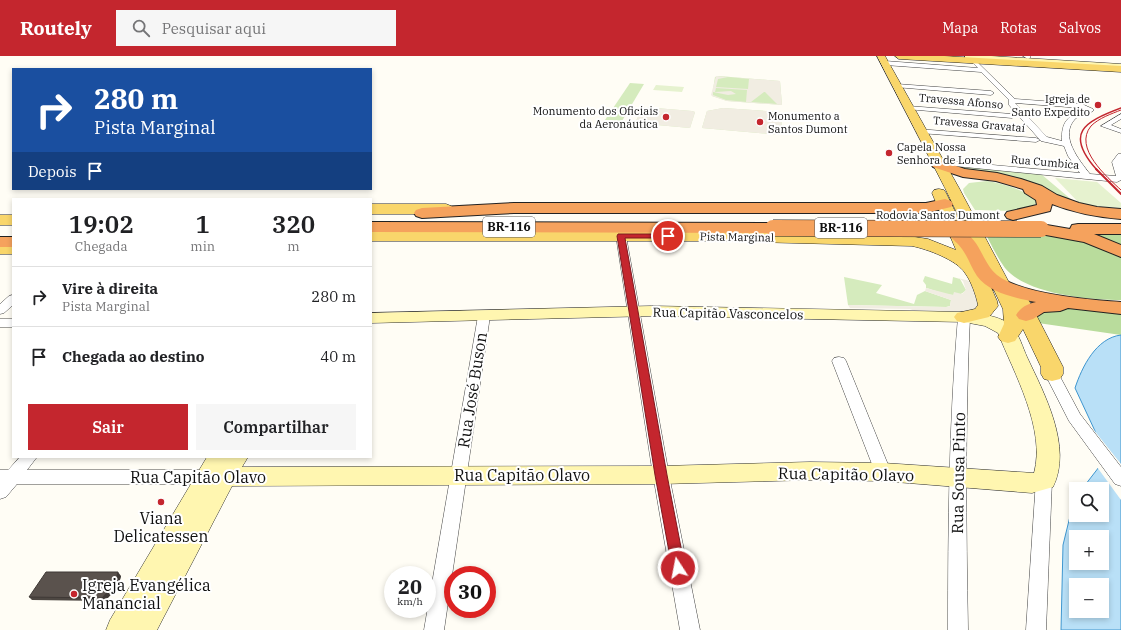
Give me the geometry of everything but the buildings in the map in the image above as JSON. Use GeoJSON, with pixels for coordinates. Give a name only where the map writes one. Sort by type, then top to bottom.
{"type":"FeatureCollection","features":[{"type":"Feature","properties":{"kind":"highway"},"geometry":{"type":"LineString","coordinates":[[938,163],[963,173],[997,177],[1016,182],[1037,189],[1043,195],[1045,203],[1044,208],[1014,215]]}},
{"type":"Feature","properties":{"kind":"highway"},"geometry":{"type":"LineString","coordinates":[[952,188],[967,180],[985,179],[1015,184],[1074,207],[1121,215]]}},
{"type":"Feature","properties":{"kind":"highway"},"geometry":{"type":"LineString","coordinates":[[422,213],[481,209],[918,208],[935,207],[945,204]]}},
{"type":"Feature","properties":{"kind":"highway","name":"Rodovia Santos Dumont"},"geometry":{"type":"LineString","coordinates":[[372,214],[422,213],[1121,229]]}},
{"type":"Feature","properties":{"kind":"highway","name":"Rodovia Santos Dumont"},"geometry":{"type":"LineString","coordinates":[[372,227],[647,227],[1014,215],[1121,215]]}},
{"type":"Feature","properties":{"kind":"highway"},"geometry":{"type":"LineString","coordinates":[[565,236],[647,227]]}},
{"type":"Feature","properties":{"kind":"highway"},"geometry":{"type":"LineString","coordinates":[[0,228],[12,228]]}},
{"type":"Feature","properties":{"kind":"highway"},"geometry":{"type":"LineString","coordinates":[[1040,228],[1121,245]]}},
{"type":"Feature","properties":{"kind":"highway"},"geometry":{"type":"LineString","coordinates":[[958,235],[968,243],[988,278],[1007,288],[1080,305]]}},
{"type":"Feature","properties":{"kind":"highway"},"geometry":{"type":"LineString","coordinates":[[0,242],[12,242]]}},
{"type":"Feature","properties":{"kind":"highway"},"geometry":{"type":"LineString","coordinates":[[986,255],[1011,277],[1036,289],[1064,296],[1121,304]]}},
{"type":"Feature","properties":{"kind":"highway"},"geometry":{"type":"LineString","coordinates":[[1017,324],[1034,308],[1046,305],[1080,305],[1121,308]]}},
{"type":"Feature","properties":{"kind":"main road"},"geometry":{"type":"LineString","coordinates":[[873,56],[881,63],[905,110],[977,276],[988,306],[982,313],[964,317]]}},
{"type":"Feature","properties":{"kind":"main road"},"geometry":{"type":"LineString","coordinates":[[900,56],[971,59],[1017,64],[1110,69],[1121,68]]}},
{"type":"Feature","properties":{"kind":"main road"},"geometry":{"type":"LineString","coordinates":[[930,56],[1121,68]]}},
{"type":"Feature","properties":{"kind":"main road"},"geometry":{"type":"LineString","coordinates":[[892,82],[905,110],[920,131],[952,188],[986,255],[1007,288],[1017,324],[1042,365],[1052,374]]}},
{"type":"Feature","properties":{"kind":"main road","name":"BR-116"},"geometry":{"type":"LineString","coordinates":[[372,210],[481,209]]}},
{"type":"Feature","properties":{"kind":"main road"},"geometry":{"type":"LineString","coordinates":[[0,220],[12,220]]}},
{"type":"Feature","properties":{"kind":"main road","name":"Pista Marginal"},"geometry":{"type":"LineString","coordinates":[[372,236],[715,236],[913,241],[931,245],[947,251],[961,260],[990,289],[1003,309],[1017,324]]}},
{"type":"Feature","properties":{"kind":"main road"},"geometry":{"type":"LineString","coordinates":[[0,249],[12,249]]}},
{"type":"Feature","properties":{"kind":"street"},"geometry":{"type":"LineString","coordinates":[[971,59],[1012,101],[1011,104],[1044,139],[1066,144]]}},
{"type":"Feature","properties":{"kind":"street"},"geometry":{"type":"LineString","coordinates":[[881,63],[981,70]]}},
{"type":"Feature","properties":{"kind":"street"},"geometry":{"type":"LineString","coordinates":[[892,82],[991,93]]}},
{"type":"Feature","properties":{"kind":"street"},"geometry":{"type":"LineString","coordinates":[[1012,101],[1082,106],[1090,109],[1091,111],[1072,119],[1066,129],[1066,144],[1073,159],[1087,176]]}},
{"type":"Feature","properties":{"kind":"street","name":"Travessa Afonso"},"geometry":{"type":"LineString","coordinates":[[905,110],[1012,116]]}},
{"type":"Feature","properties":{"kind":"street"},"geometry":{"type":"LineString","coordinates":[[1121,116],[1105,125],[1121,131]]}},
{"type":"Feature","properties":{"kind":"street","name":"Travessa Gravataí"},"geometry":{"type":"LineString","coordinates":[[920,131],[1036,140]]}},
{"type":"Feature","properties":{"kind":"street","name":"Rua Cumbica"},"geometry":{"type":"LineString","coordinates":[[938,163],[1104,178],[1120,178],[1121,176],[1116,162],[1121,156]]}},
{"type":"Feature","properties":{"kind":"street"},"geometry":{"type":"LineString","coordinates":[[813,211],[942,211],[963,257],[947,248],[920,240],[833,236],[813,211]]}},
{"type":"Feature","properties":{"kind":"street"},"geometry":{"type":"LineString","coordinates":[[621,236],[661,475],[690,630]]}},
{"type":"Feature","properties":{"kind":"street"},"geometry":{"type":"LineString","coordinates":[[0,310],[12,300]]}},
{"type":"Feature","properties":{"kind":"street","name":"Rua Capitão Vasconcelos"},"geometry":{"type":"LineString","coordinates":[[372,318],[633,312],[964,317],[985,320],[998,325],[1006,331],[1017,324]]}},
{"type":"Feature","properties":{"kind":"street","name":"Rua José Buson"},"geometry":{"type":"LineString","coordinates":[[434,630],[484,316]]}},
{"type":"Feature","properties":{"kind":"street","name":"Rua Sousa Pinto"},"geometry":{"type":"LineString","coordinates":[[958,630],[957,477],[960,377],[964,317]]}},
{"type":"Feature","properties":{"kind":"street"},"geometry":{"type":"LineString","coordinates":[[0,323],[12,323]]}},
{"type":"Feature","properties":{"kind":"street"},"geometry":{"type":"LineString","coordinates":[[1017,324],[1044,427],[1047,445],[1048,470],[1044,480],[1036,630]]}},
{"type":"Feature","properties":{"kind":"street"},"geometry":{"type":"LineString","coordinates":[[839,361],[883,472]]}},
{"type":"Feature","properties":{"kind":"street"},"geometry":{"type":"LineString","coordinates":[[1052,374],[1074,417],[1121,480]]}},
{"type":"Feature","properties":{"kind":"street"},"geometry":{"type":"LineString","coordinates":[[0,492],[7,477],[28,458]]}},
{"type":"Feature","properties":{"kind":"street"},"geometry":{"type":"LineString","coordinates":[[121,630],[222,467]]}},
{"type":"Feature","properties":{"kind":"street"},"geometry":{"type":"LineString","coordinates":[[141,630],[222,467]]}},
{"type":"Feature","properties":{"kind":"street","name":"Rua Capitão Olavo"},"geometry":{"type":"LineString","coordinates":[[7,477],[222,467],[458,475],[661,475],[810,471],[883,472],[1032,483],[1044,480]]}},
{"type":"Feature","properties":{"kind":"green space"},"geometry":{"type":"Polygon","coordinates":[[[719,76],[780,81],[782,105],[727,101],[712,96],[715,77],[719,76]]]}},
{"type":"Feature","properties":{"kind":"green space"},"geometry":{"type":"Polygon","coordinates":[[[630,83],[644,84],[622,121],[605,120],[630,83]]]}},
{"type":"Feature","properties":{"kind":"green space"},"geometry":{"type":"Polygon","coordinates":[[[656,85],[684,87],[682,92],[653,90],[656,85]]]}},
{"type":"Feature","properties":{"kind":"green space"},"geometry":{"type":"Polygon","coordinates":[[[643,107],[695,112],[690,128],[635,123],[643,107]]]}},
{"type":"Feature","properties":{"kind":"green space"},"geometry":{"type":"Polygon","coordinates":[[[723,108],[781,112],[782,135],[702,128],[707,111],[723,108]]]}},
{"type":"Feature","properties":{"kind":"green space"},"geometry":{"type":"Polygon","coordinates":[[[947,165],[1041,174],[1079,206],[947,165]]]}},
{"type":"Feature","properties":{"kind":"green space"},"geometry":{"type":"Polygon","coordinates":[[[1055,178],[1097,182],[1121,203],[1121,208],[1081,205],[1055,178]]]}},
{"type":"Feature","properties":{"kind":"green space"},"geometry":{"type":"Polygon","coordinates":[[[987,181],[1018,189],[1035,198],[1037,203],[1024,209],[1016,210],[975,210],[963,189],[969,183],[987,181]]]}},
{"type":"Feature","properties":{"kind":"green space"},"geometry":{"type":"Polygon","coordinates":[[[985,233],[1121,233],[1121,300],[1076,297],[1042,290],[1027,284],[1015,277],[1005,268],[985,233]]]}},
{"type":"Feature","properties":{"kind":"green space"},"geometry":{"type":"Polygon","coordinates":[[[925,276],[952,284],[953,277],[960,279],[966,290],[958,295],[953,295],[926,288],[923,281],[925,276]]]}},
{"type":"Feature","properties":{"kind":"green space"},"geometry":{"type":"Polygon","coordinates":[[[844,277],[882,285],[876,293],[914,304],[917,295],[925,291],[951,300],[950,306],[848,305],[844,277]]]}},
{"type":"Feature","properties":{"kind":"green space"},"geometry":{"type":"Polygon","coordinates":[[[1056,307],[1121,312],[1121,335],[1038,323],[1034,313],[1056,307]]]}},
{"type":"Feature","properties":{"kind":"shaded area"},"geometry":{"type":"Polygon","coordinates":[[[716,76],[780,81],[782,105],[727,101],[711,95],[716,76]],[[728,77],[718,79],[716,87],[748,89],[749,79],[728,77]],[[716,88],[715,92],[731,91],[736,94],[728,95],[713,92],[713,95],[726,100],[746,102],[747,90],[716,88]],[[765,92],[751,102],[777,104],[765,92]]]}},
{"type":"Feature","properties":{"kind":"shaded area"},"geometry":{"type":"Polygon","coordinates":[[[643,107],[695,112],[690,128],[635,123],[643,107]]]}},
{"type":"Feature","properties":{"kind":"shaded area"},"geometry":{"type":"Polygon","coordinates":[[[723,108],[781,112],[782,135],[702,128],[707,111],[723,108]]]}},
{"type":"Feature","properties":{"kind":"shaded area"},"geometry":{"type":"Polygon","coordinates":[[[958,278],[970,281],[981,303],[975,309],[964,312],[921,314],[910,309],[850,308],[848,305],[947,307],[950,306],[951,300],[925,291],[926,288],[953,295],[954,292],[962,294],[966,290],[963,281],[958,278]]]}},
{"type":"Feature","properties":{"kind":"water"},"geometry":{"type":"Polygon","coordinates":[[[1121,335],[1121,630],[1061,630],[1063,545],[1069,520],[1069,522],[1109,522],[1109,482],[1087,482],[1099,467],[1095,431],[1075,388],[1091,355],[1104,342],[1112,337],[1121,335]]]}},
{"type":"Feature","properties":{"kind":"pier"},"geometry":{"type":"Polygon","coordinates":[[[1093,429],[1121,464],[1121,500],[1109,482],[1097,467],[1093,429]]]}},
{"type":"Feature","properties":{"kind":"tram line"},"geometry":{"type":"LineString","coordinates":[[1121,110],[1101,118],[1094,123],[1087,135],[1086,143],[1094,161],[1108,178],[1121,190]]}},
{"type":"Feature","properties":{"kind":"railway"},"geometry":{"type":"LineString","coordinates":[[1097,170],[1087,157],[1082,147],[1080,138],[1083,130],[1088,124],[1097,118],[1121,108]]}},
{"type":"Feature","properties":{"kind":"railway"},"geometry":{"type":"LineString","coordinates":[[1097,170],[1121,194]]}},
{"type":"Feature","properties":{"kind":"place","name":"Igreja de Santo Expedito"},"geometry":{"type":"Point","coordinates":[1098,105]}},
{"type":"Feature","properties":{"kind":"place","name":"Monumento dos Oficiais da Aeronáutica"},"geometry":{"type":"Point","coordinates":[666,117]}},
{"type":"Feature","properties":{"kind":"place","name":"Monumento a Santos Dumont"},"geometry":{"type":"Point","coordinates":[760,122]}},
{"type":"Feature","properties":{"kind":"place","name":"Capela Nossa Senhora de Loreto"},"geometry":{"type":"Point","coordinates":[889,153]}},
{"type":"Feature","properties":{"kind":"place","name":"Viana Delicatessen"},"geometry":{"type":"Point","coordinates":[161,502]}},
{"type":"Feature","properties":{"kind":"place","name":"Igreja Evangélica Manancial"},"geometry":{"type":"Point","coordinates":[74,594]}},
{"type":"Feature","properties":{"kind":"route"},"geometry":{"type":"LineString","coordinates":[[668,236],[621,236],[678,568]]}}]}
